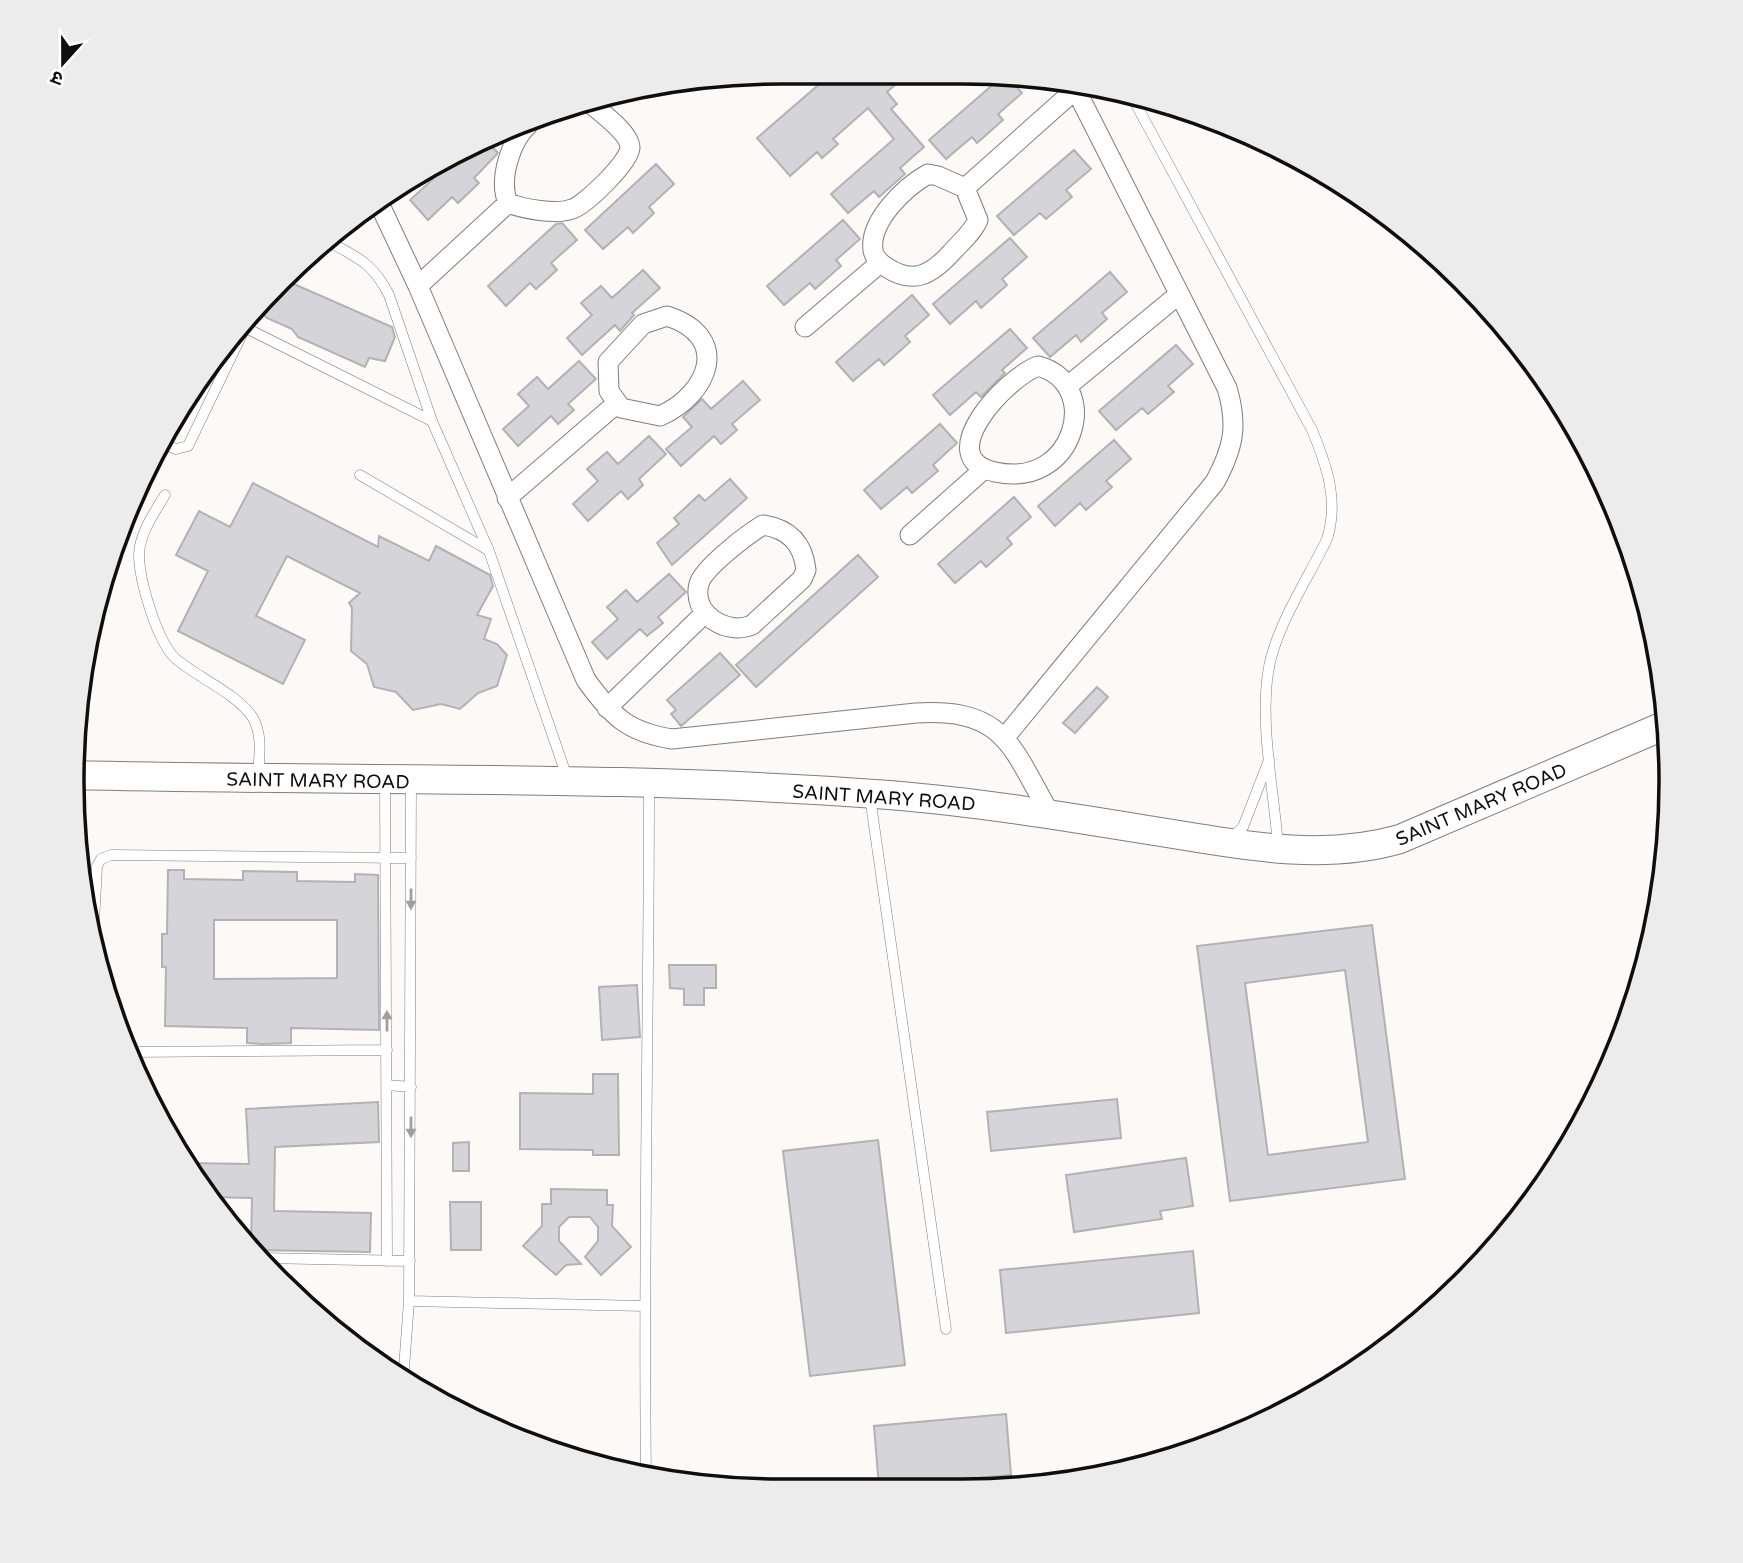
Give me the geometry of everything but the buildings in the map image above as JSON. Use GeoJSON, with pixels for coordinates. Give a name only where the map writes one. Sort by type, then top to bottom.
{"type":"FeatureCollection","features":[{"type":"Feature","properties":{"kind":"street"},"geometry":{"type":"LineString","coordinates":[[965,188],[1068,92]]}},
{"type":"Feature","properties":{"kind":"street"},"geometry":{"type":"LineString","coordinates":[[1006,736],[1209,489],[1227,461],[1235,427],[1230,398],[1077,94]]}},
{"type":"Feature","properties":{"kind":"street"},"geometry":{"type":"LineString","coordinates":[[508,203],[559,211],[571,210],[581,205],[625,162],[630,148],[627,139],[597,109]]}},
{"type":"Feature","properties":{"kind":"street"},"geometry":{"type":"LineString","coordinates":[[418,286],[508,203],[509,154],[517,136]]}},
{"type":"Feature","properties":{"kind":"street"},"geometry":{"type":"LineString","coordinates":[[928,174],[965,188],[978,220],[939,266],[920,277],[911,278],[880,262],[873,250],[876,232],[887,211],[908,190],[928,174]]}},
{"type":"Feature","properties":{"kind":"street"},"geometry":{"type":"LineString","coordinates":[[382,210],[418,286],[586,680],[607,708],[628,727],[650,736],[672,739],[946,711],[978,718],[1006,736],[1050,814]]}},
{"type":"Feature","properties":{"kind":"street"},"geometry":{"type":"LineString","coordinates":[[805,327],[880,262]]}},
{"type":"Feature","properties":{"kind":"street"},"geometry":{"type":"LineString","coordinates":[[1069,385],[1178,295]]}},
{"type":"Feature","properties":{"kind":"street"},"geometry":{"type":"LineString","coordinates":[[667,316],[682,321],[697,334],[704,344],[708,368],[703,381],[660,415],[650,416],[616,404],[606,382],[608,362],[643,324],[667,316]]}},
{"type":"Feature","properties":{"kind":"street"},"geometry":{"type":"LineString","coordinates":[[1038,366],[1056,371],[1069,385],[1074,404],[1073,423],[1060,453],[1050,464],[1023,476],[983,470],[974,461],[970,449],[976,425],[1002,390],[1021,373],[1038,366]]}},
{"type":"Feature","properties":{"kind":"street"},"geometry":{"type":"LineString","coordinates":[[507,498],[616,404]]}},
{"type":"Feature","properties":{"kind":"street"},"geometry":{"type":"LineString","coordinates":[[909,535],[983,470]]}},
{"type":"Feature","properties":{"kind":"street"},"geometry":{"type":"LineString","coordinates":[[763,525],[782,528],[794,538],[805,561],[802,579],[752,625],[743,629],[728,628],[704,614],[698,599],[699,583],[706,572],[751,532],[763,525]]}},
{"type":"Feature","properties":{"kind":"street"},"geometry":{"type":"LineString","coordinates":[[607,708],[704,614]]}},
{"type":"Feature","properties":{"kind":"street","name":"SAINT MARY ROAD"},"geometry":{"type":"LineString","coordinates":[[84,775],[398,782],[569,781],[869,793],[943,799],[1279,849],[1337,851],[1368,848],[1400,839],[1657,729]]}},
{"type":"Feature","properties":{"kind":"lane"},"geometry":{"type":"LineString","coordinates":[[1136,107],[1312,430],[1326,462],[1333,502],[1333,521],[1327,539],[1276,642],[1268,671],[1266,707],[1279,849]]}},
{"type":"Feature","properties":{"kind":"lane"},"geometry":{"type":"LineString","coordinates":[[336,246],[369,264],[379,275],[432,421],[489,551],[569,781]]}},
{"type":"Feature","properties":{"kind":"lane"},"geometry":{"type":"LineString","coordinates":[[250,330],[432,421]]}},
{"type":"Feature","properties":{"kind":"lane"},"geometry":{"type":"LineString","coordinates":[[170,447],[176,449],[188,446],[231,354]]}},
{"type":"Feature","properties":{"kind":"lane"},"geometry":{"type":"LineString","coordinates":[[360,475],[489,551]]}},
{"type":"Feature","properties":{"kind":"lane"},"geometry":{"type":"LineString","coordinates":[[165,495],[144,533],[139,553],[142,575],[159,632],[176,659],[248,711],[254,721],[260,745],[258,780]]}},
{"type":"Feature","properties":{"kind":"lane"},"geometry":{"type":"LineString","coordinates":[[1227,842],[1243,827],[1270,757]]}},
{"type":"Feature","properties":{"kind":"lane"},"geometry":{"type":"LineString","coordinates":[[387,1261],[386,858],[398,782]]}},
{"type":"Feature","properties":{"kind":"lane"},"geometry":{"type":"LineString","coordinates":[[398,782],[411,858],[410,1261],[404,1368]]}},
{"type":"Feature","properties":{"kind":"lane"},"geometry":{"type":"LineString","coordinates":[[646,1466],[644,1306],[649,1090],[649,783]]}},
{"type":"Feature","properties":{"kind":"lane"},"geometry":{"type":"LineString","coordinates":[[869,793],[946,1329]]}},
{"type":"Feature","properties":{"kind":"lane"},"geometry":{"type":"LineString","coordinates":[[95,905],[97,866],[101,859],[111,855],[411,858]]}},
{"type":"Feature","properties":{"kind":"lane"},"geometry":{"type":"LineString","coordinates":[[139,1052],[387,1050]]}},
{"type":"Feature","properties":{"kind":"lane"},"geometry":{"type":"LineString","coordinates":[[387,1085],[411,1087]]}},
{"type":"Feature","properties":{"kind":"lane"},"geometry":{"type":"LineString","coordinates":[[273,1258],[410,1261]]}},
{"type":"Feature","properties":{"kind":"lane"},"geometry":{"type":"LineString","coordinates":[[409,1301],[644,1306]]}}]}
